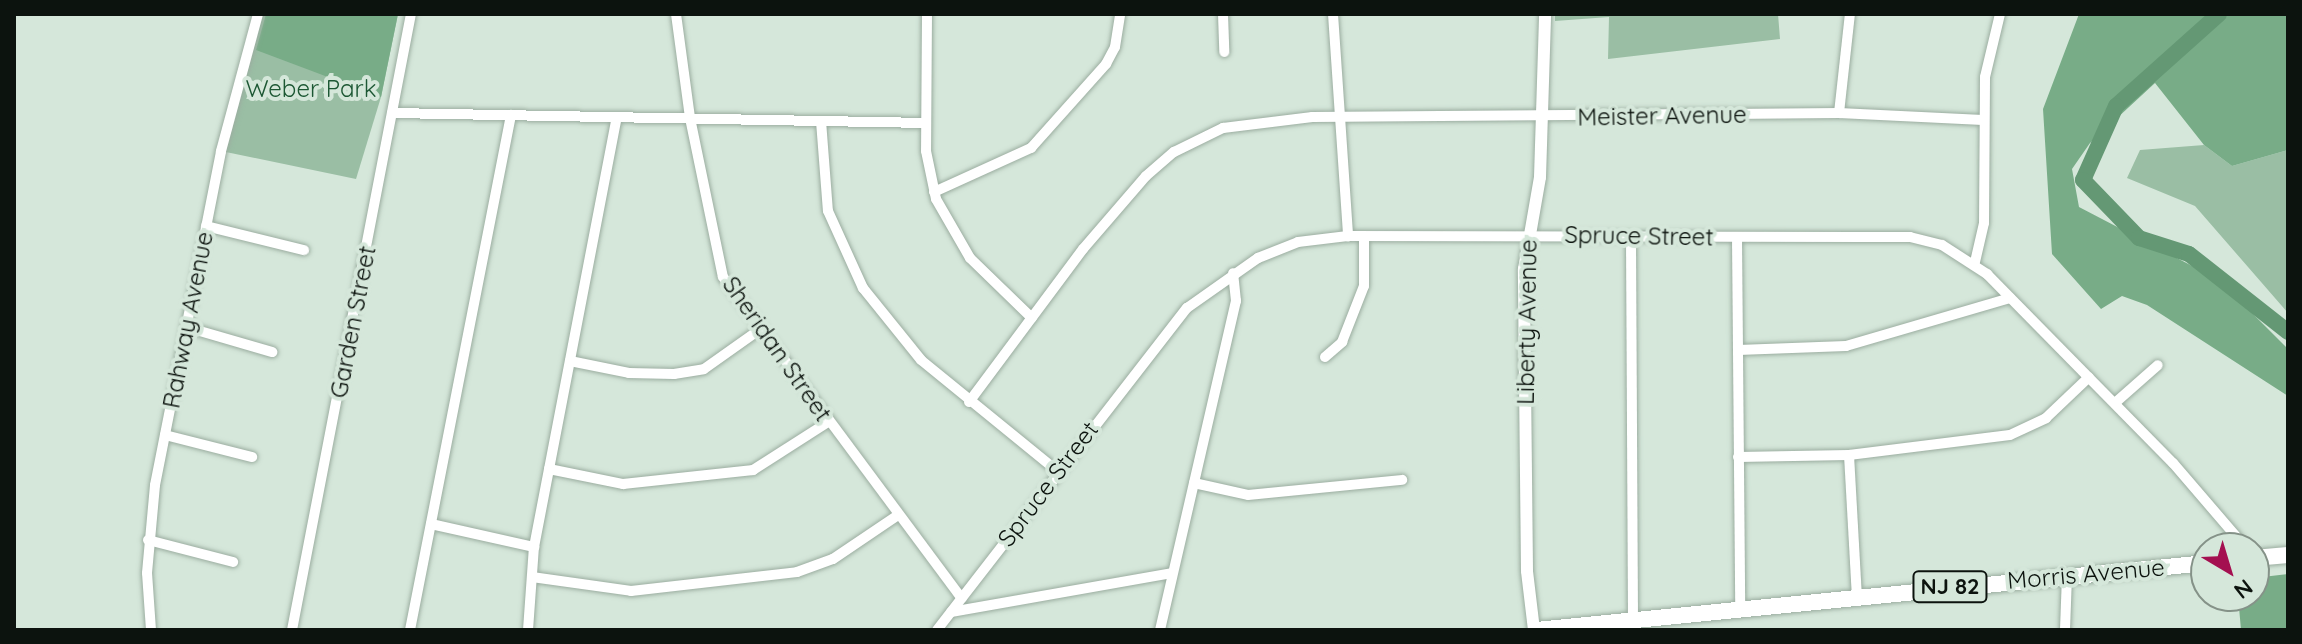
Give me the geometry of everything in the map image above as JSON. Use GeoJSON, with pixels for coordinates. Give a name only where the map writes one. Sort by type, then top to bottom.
{"type":"FeatureCollection","features":[{"type":"Feature","properties":{"kind":"main road","name":"Morris Avenue"},"geometry":{"type":"LineString","coordinates":[[1535,630],[1633,619],[1658,623],[1740,608],[2190,564]]}},
{"type":"Feature","properties":{"kind":"street","name":"Rahway Avenue"},"geometry":{"type":"LineString","coordinates":[[151,630],[148,540],[165,435],[206,226],[258,14]]}},
{"type":"Feature","properties":{"kind":"street","name":"Garden Street"},"geometry":{"type":"LineString","coordinates":[[292,630],[411,14]]}},
{"type":"Feature","properties":{"kind":"street","name":"Sheridan Street"},"geometry":{"type":"LineString","coordinates":[[676,14],[690,118],[715,255],[728,287],[961,598]]}},
{"type":"Feature","properties":{"kind":"street"},"geometry":{"type":"LineString","coordinates":[[927,14],[925,123],[934,192],[970,258],[1032,318]]}},
{"type":"Feature","properties":{"kind":"street"},"geometry":{"type":"LineString","coordinates":[[934,192],[1031,148],[1106,64],[1115,47],[1120,14]]}},
{"type":"Feature","properties":{"kind":"street"},"geometry":{"type":"LineString","coordinates":[[1223,14],[1224,52]]}},
{"type":"Feature","properties":{"kind":"street"},"geometry":{"type":"LineString","coordinates":[[1333,14],[1348,236]]}},
{"type":"Feature","properties":{"kind":"street","name":"Liberty Avenue"},"geometry":{"type":"LineString","coordinates":[[1535,630],[1527,571],[1524,269],[1540,177],[1545,14]]}},
{"type":"Feature","properties":{"kind":"street"},"geometry":{"type":"LineString","coordinates":[[1839,113],[1850,14]]}},
{"type":"Feature","properties":{"kind":"street"},"geometry":{"type":"LineString","coordinates":[[1975,262],[1984,223],[1985,77],[2000,14]]}},
{"type":"Feature","properties":{"kind":"street"},"geometry":{"type":"LineString","coordinates":[[392,113],[925,123]]}},
{"type":"Feature","properties":{"kind":"street","name":"Meister Avenue"},"geometry":{"type":"LineString","coordinates":[[969,402],[1083,249],[1174,152],[1208,133],[1244,123],[1341,118],[1839,113],[1983,120]]}},
{"type":"Feature","properties":{"kind":"street"},"geometry":{"type":"LineString","coordinates":[[410,630],[511,115]]}},
{"type":"Feature","properties":{"kind":"street"},"geometry":{"type":"LineString","coordinates":[[528,630],[534,547],[617,117]]}},
{"type":"Feature","properties":{"kind":"street"},"geometry":{"type":"LineString","coordinates":[[821,121],[823,183],[841,248],[890,325],[969,402],[1057,471]]}},
{"type":"Feature","properties":{"kind":"street"},"geometry":{"type":"LineString","coordinates":[[206,226],[304,250]]}},
{"type":"Feature","properties":{"kind":"street","name":"Spruce Street"},"geometry":{"type":"LineString","coordinates":[[937,630],[1057,471],[1187,308],[1233,273],[1298,242],[1348,236],[1910,237],[1942,245],[1975,262],[2115,403],[2232,532]]}},
{"type":"Feature","properties":{"kind":"street"},"geometry":{"type":"LineString","coordinates":[[1737,237],[1740,608]]}},
{"type":"Feature","properties":{"kind":"street"},"geometry":{"type":"LineString","coordinates":[[1325,357],[1342,342],[1364,286],[1364,238]]}},
{"type":"Feature","properties":{"kind":"street"},"geometry":{"type":"LineString","coordinates":[[1631,238],[1633,619]]}},
{"type":"Feature","properties":{"kind":"street"},"geometry":{"type":"LineString","coordinates":[[1160,630],[1236,301],[1233,273]]}},
{"type":"Feature","properties":{"kind":"street"},"geometry":{"type":"LineString","coordinates":[[1738,350],[1846,346],[2010,298]]}},
{"type":"Feature","properties":{"kind":"street"},"geometry":{"type":"LineString","coordinates":[[186,327],[272,352]]}},
{"type":"Feature","properties":{"kind":"street"},"geometry":{"type":"LineString","coordinates":[[570,361],[629,373],[674,374],[704,369],[759,330]]}},
{"type":"Feature","properties":{"kind":"street"},"geometry":{"type":"LineString","coordinates":[[2115,403],[2158,365]]}},
{"type":"Feature","properties":{"kind":"street"},"geometry":{"type":"LineString","coordinates":[[1738,457],[1849,455],[2010,435],[2046,418],[2089,377]]}},
{"type":"Feature","properties":{"kind":"street"},"geometry":{"type":"LineString","coordinates":[[549,469],[623,484],[753,470],[828,422]]}},
{"type":"Feature","properties":{"kind":"street"},"geometry":{"type":"LineString","coordinates":[[165,435],[252,457]]}},
{"type":"Feature","properties":{"kind":"street"},"geometry":{"type":"LineString","coordinates":[[1849,455],[1857,596]]}},
{"type":"Feature","properties":{"kind":"street"},"geometry":{"type":"LineString","coordinates":[[1194,483],[1248,495],[1402,480]]}},
{"type":"Feature","properties":{"kind":"street"},"geometry":{"type":"LineString","coordinates":[[532,577],[631,591],[797,572],[833,559],[898,515]]}},
{"type":"Feature","properties":{"kind":"street"},"geometry":{"type":"LineString","coordinates":[[431,524],[534,547]]}},
{"type":"Feature","properties":{"kind":"street"},"geometry":{"type":"LineString","coordinates":[[148,540],[233,562]]}},
{"type":"Feature","properties":{"kind":"street"},"geometry":{"type":"LineString","coordinates":[[951,612],[1172,573]]}},
{"type":"Feature","properties":{"kind":"street"},"geometry":{"type":"LineString","coordinates":[[2065,630],[2067,576]]}},
{"type":"Feature","properties":{"kind":"green space","name":"Weber Park"},"geometry":{"type":"Polygon","coordinates":[[[262,14],[398,14],[381,97],[356,179],[221,151],[262,14]]]}},
{"type":"Feature","properties":{"kind":"green space"},"geometry":{"type":"Polygon","coordinates":[[[266,14],[398,14],[381,97],[256,50],[266,14]]]}},
{"type":"Feature","properties":{"kind":"green space"},"geometry":{"type":"Polygon","coordinates":[[[1555,14],[1778,14],[1780,39],[1608,59],[1609,17],[1555,21],[1555,14]]]}},
{"type":"Feature","properties":{"kind":"green space"},"geometry":{"type":"Polygon","coordinates":[[[2079,14],[2288,14],[2288,150],[2232,166],[2204,145],[2155,83],[2090,143],[2072,169],[2079,207],[2219,280],[2288,349],[2288,396],[2147,305],[2122,296],[2101,309],[2052,254],[2043,109],[2079,14]]]}},
{"type":"Feature","properties":{"kind":"green space"},"geometry":{"type":"Polygon","coordinates":[[[2204,145],[2232,166],[2288,150],[2288,313],[2195,206],[2127,178],[2140,150],[2204,145]]]}},
{"type":"Feature","properties":{"kind":"green space"},"geometry":{"type":"Polygon","coordinates":[[[2288,574],[2288,630],[2241,630],[2239,612],[2270,612],[2270,576],[2288,574]]]}},
{"type":"Feature","properties":{"kind":"waterway"},"geometry":{"type":"LineString","coordinates":[[2219,14],[2116,106],[2083,180],[2139,238],[2189,254],[2288,332]]}}]}
